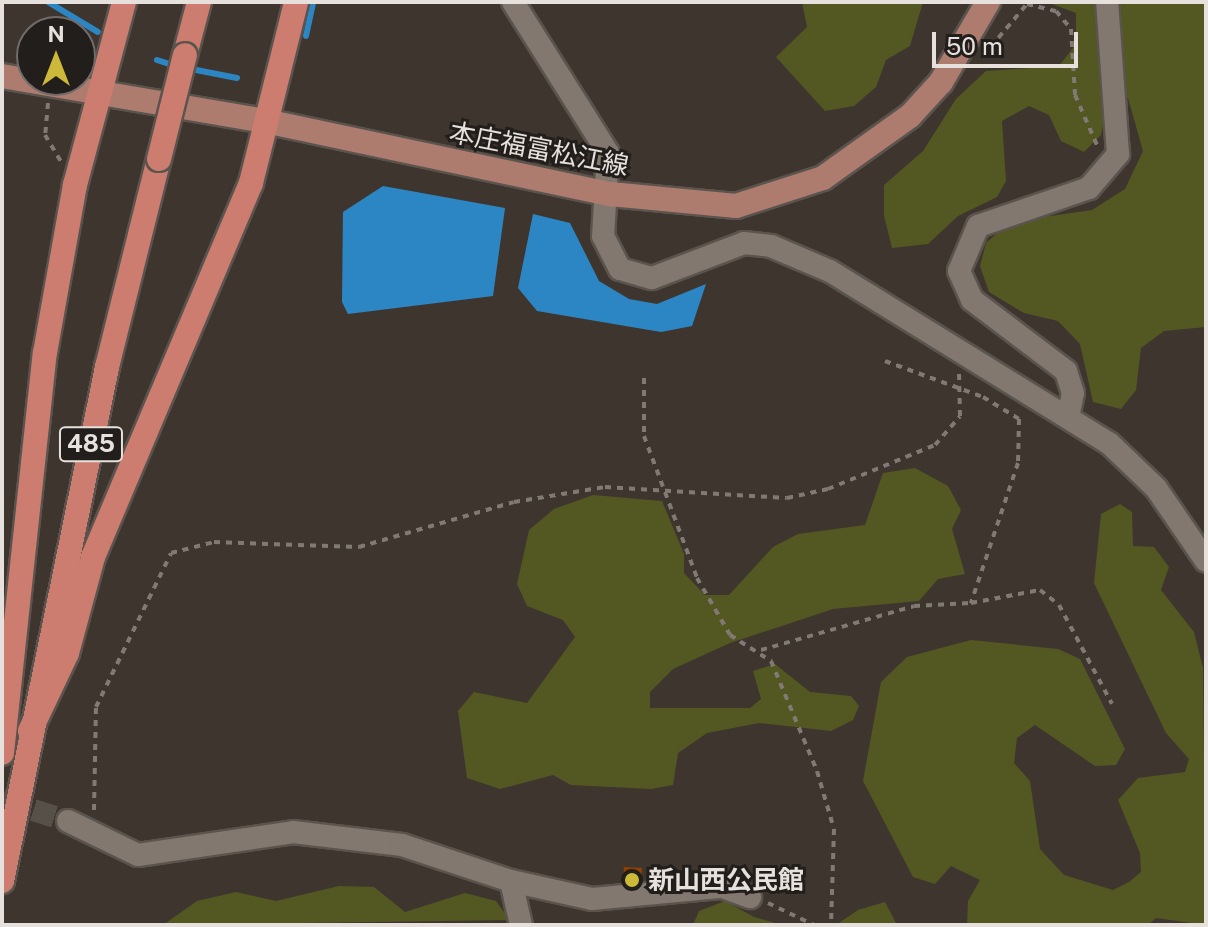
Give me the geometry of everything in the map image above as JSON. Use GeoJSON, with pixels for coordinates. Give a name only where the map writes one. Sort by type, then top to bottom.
{"type":"FeatureCollection","features":[{"type":"Feature","properties":{"kind":"highway"},"geometry":{"type":"LineString","coordinates":[[2,753],[45,353],[99,91],[124,2]]}},
{"type":"Feature","properties":{"kind":"highway","name":"485"},"geometry":{"type":"LineString","coordinates":[[2,881],[30,731],[159,159],[199,2]]}},
{"type":"Feature","properties":{"kind":"highway"},"geometry":{"type":"LineString","coordinates":[[30,731],[67,653],[93,557],[189,343],[270,122],[296,2]]}},
{"type":"Feature","properties":{"kind":"main road","name":"本庄福富松江線"},"geometry":{"type":"LineString","coordinates":[[2,76],[270,122],[610,194],[736,206],[823,178],[910,116],[941,82],[988,2]]}},
{"type":"Feature","properties":{"kind":"street"},"geometry":{"type":"LineString","coordinates":[[513,2],[593,119],[608,153],[610,194],[603,236],[609,256],[635,276],[652,278],[744,243],[771,246],[830,271],[1069,413],[1156,488],[1206,561]]}},
{"type":"Feature","properties":{"kind":"street"},"geometry":{"type":"LineString","coordinates":[[1069,413],[1073,393],[1066,371],[972,300],[959,271],[961,255],[992,217],[1089,188],[1110,167],[1121,133],[1107,2]]}},
{"type":"Feature","properties":{"kind":"street"},"geometry":{"type":"LineString","coordinates":[[78,825],[138,855],[319,834],[402,845],[511,881],[592,899],[722,887],[750,897]]}},
{"type":"Feature","properties":{"kind":"street"},"geometry":{"type":"LineString","coordinates":[[511,881],[521,925]]}},
{"type":"Feature","properties":{"kind":"path"},"geometry":{"type":"LineString","coordinates":[[974,65],[1027,4],[1056,11],[1071,29],[1075,95],[1110,167]]}},
{"type":"Feature","properties":{"kind":"path"},"geometry":{"type":"LineString","coordinates":[[78,825],[98,799],[96,707],[171,553],[214,542],[332,551],[514,502],[605,487],[664,488],[776,498],[828,489],[935,445],[960,416],[961,349]]}},
{"type":"Feature","properties":{"kind":"path"},"geometry":{"type":"LineString","coordinates":[[885,361],[1001,405],[1022,424],[1018,463],[971,603]]}},
{"type":"Feature","properties":{"kind":"path"},"geometry":{"type":"LineString","coordinates":[[644,378],[641,422],[715,615],[730,635],[761,650],[790,696],[830,816],[831,925]]}},
{"type":"Feature","properties":{"kind":"path"},"geometry":{"type":"LineString","coordinates":[[761,650],[914,606],[971,603],[1040,590],[1059,605],[1112,704]]}},
{"type":"Feature","properties":{"kind":"path"},"geometry":{"type":"LineString","coordinates":[[750,897],[814,925]]}},
{"type":"Feature","properties":{"kind":"green space"},"geometry":{"type":"Polygon","coordinates":[[[802,2],[923,2],[910,46],[886,60],[876,87],[854,106],[825,111],[776,57],[807,27],[802,2]]]}},
{"type":"Feature","properties":{"kind":"green space"},"geometry":{"type":"Polygon","coordinates":[[[1047,2],[1206,2],[1206,327],[1164,331],[1141,348],[1136,390],[1121,409],[1093,402],[1080,344],[1058,321],[1024,313],[989,292],[980,266],[986,243],[1010,222],[1092,210],[1125,189],[1143,151],[1128,98],[1109,96],[1101,135],[1084,152],[1061,141],[1049,115],[1029,106],[1002,121],[1006,181],[997,197],[958,216],[928,244],[892,248],[884,216],[884,185],[923,151],[956,99],[986,71],[1059,66],[1076,44],[1076,13],[1047,2]]]}},
{"type":"Feature","properties":{"kind":"green space"},"geometry":{"type":"Polygon","coordinates":[[[915,468],[948,486],[961,510],[952,529],[965,574],[938,579],[919,601],[833,609],[730,643],[673,669],[650,692],[650,708],[750,708],[761,699],[753,671],[775,664],[810,692],[851,696],[859,706],[853,720],[831,731],[759,723],[707,733],[678,753],[673,785],[651,789],[571,785],[553,775],[500,789],[467,778],[458,711],[474,692],[527,703],[575,637],[563,620],[527,606],[517,584],[529,530],[554,509],[593,495],[662,501],[684,554],[684,573],[705,595],[729,595],[773,547],[798,534],[865,525],[883,473],[915,468]]]}},
{"type":"Feature","properties":{"kind":"green space"},"geometry":{"type":"Polygon","coordinates":[[[1120,504],[1132,512],[1133,546],[1154,547],[1169,567],[1161,590],[1194,632],[1203,668],[1206,925],[1156,918],[1148,925],[967,925],[968,901],[980,880],[951,866],[935,884],[913,877],[863,781],[881,682],[907,657],[971,640],[1058,649],[1080,659],[1125,749],[1116,765],[1095,766],[1035,725],[1017,738],[1014,763],[1030,781],[1040,849],[1064,875],[1113,890],[1129,882],[1141,872],[1140,853],[1118,800],[1138,778],[1185,772],[1189,759],[1166,733],[1094,583],[1101,514],[1120,504]]]}},
{"type":"Feature","properties":{"kind":"green space"},"geometry":{"type":"Polygon","coordinates":[[[339,886],[374,887],[405,912],[465,893],[496,901],[510,920],[163,925],[197,901],[236,892],[276,901],[339,886]]]}},
{"type":"Feature","properties":{"kind":"green space"},"geometry":{"type":"Polygon","coordinates":[[[725,901],[754,917],[783,925],[693,925],[699,911],[725,901]]]}},
{"type":"Feature","properties":{"kind":"green space"},"geometry":{"type":"Polygon","coordinates":[[[885,902],[897,925],[836,925],[858,910],[885,902]]]}},
{"type":"Feature","properties":{"kind":"water"},"geometry":{"type":"Polygon","coordinates":[[[383,186],[505,208],[493,296],[348,314],[342,302],[343,212],[383,186]]]}},
{"type":"Feature","properties":{"kind":"water"},"geometry":{"type":"Polygon","coordinates":[[[533,214],[570,223],[599,281],[629,299],[657,304],[706,284],[692,326],[661,332],[537,311],[518,288],[533,214]]]}},
{"type":"Feature","properties":{"kind":"building","name":"新山西公民館"},"geometry":{"type":"Polygon","coordinates":[[[624,867],[642,868],[641,894],[623,893],[624,867]]]}},
{"type":"Feature","properties":{"kind":"waterway"},"geometry":{"type":"LineString","coordinates":[[48,2],[98,32]]}},
{"type":"Feature","properties":{"kind":"waterway"},"geometry":{"type":"LineString","coordinates":[[306,36],[313,2]]}},
{"type":"Feature","properties":{"kind":"waterway"},"geometry":{"type":"LineString","coordinates":[[157,60],[175,66]]}},
{"type":"Feature","properties":{"kind":"waterway"},"geometry":{"type":"LineString","coordinates":[[186,68],[237,78]]}},
{"type":"Feature","properties":{"kind":"tunnel"},"geometry":{"type":"LineString","coordinates":[[2,800],[68,821]]}},
{"type":"Feature","properties":{"kind":"place","name":"新山西公民館"},"geometry":{"type":"Point","coordinates":[632,880]}}]}
